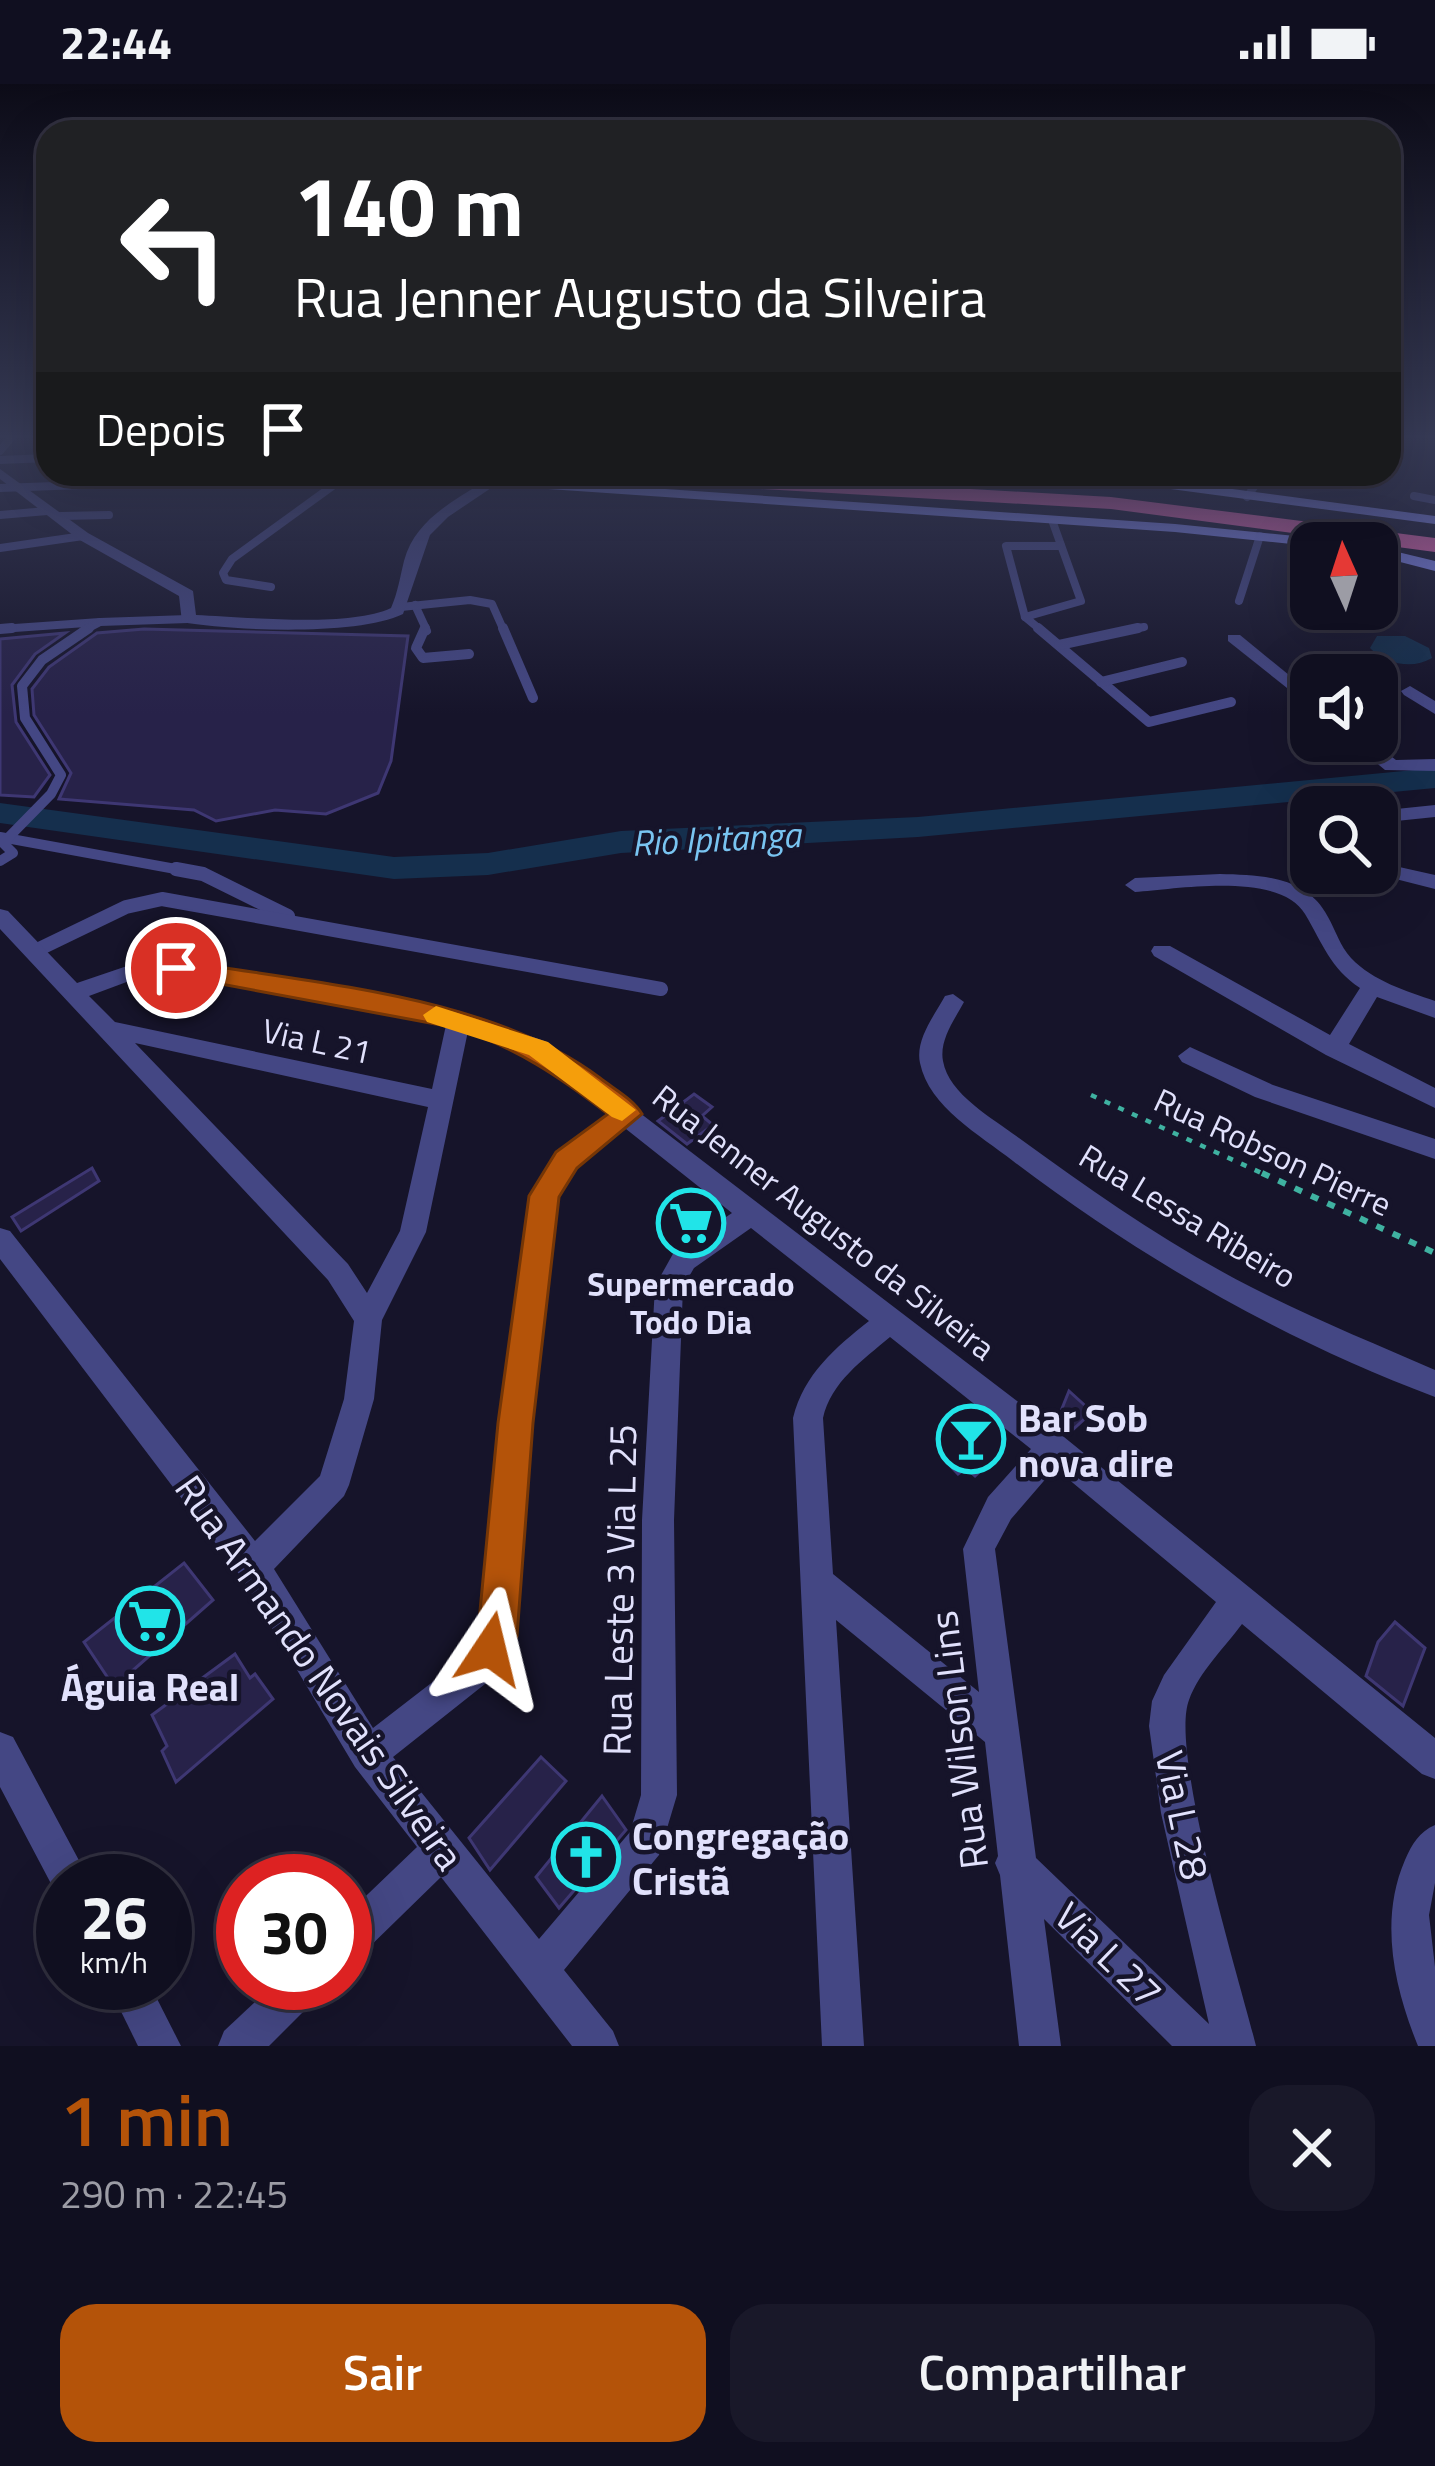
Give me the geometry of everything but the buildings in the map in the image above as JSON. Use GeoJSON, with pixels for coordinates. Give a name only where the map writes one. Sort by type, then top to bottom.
{"type":"FeatureCollection","features":[{"type":"Feature","properties":{"kind":"highway"},"geometry":{"type":"LineString","coordinates":[[1346,531],[1435,541]]}},
{"type":"Feature","properties":{"kind":"highway"},"geometry":{"type":"LineString","coordinates":[[1381,531],[1435,541]]}},
{"type":"Feature","properties":{"kind":"main road"},"geometry":{"type":"LineString","coordinates":[[1189,531],[1290,539]]}},
{"type":"Feature","properties":{"kind":"main road"},"geometry":{"type":"LineString","coordinates":[[1398,556],[1435,566]]}},
{"type":"Feature","properties":{"kind":"street"},"geometry":{"type":"LineString","coordinates":[[76,531],[187,594],[188,620],[370,621],[408,606],[418,539],[426,531]]}},
{"type":"Feature","properties":{"kind":"street"},"geometry":{"type":"LineString","coordinates":[[1234,638],[1290,685]]}},
{"type":"Feature","properties":{"kind":"street"},"geometry":{"type":"LineString","coordinates":[[1410,691],[1435,709]]}},
{"type":"Feature","properties":{"kind":"street"},"geometry":{"type":"LineString","coordinates":[[1387,762],[1392,766],[1435,765]]}},
{"type":"Feature","properties":{"kind":"street"},"geometry":{"type":"LineString","coordinates":[[1398,815],[1435,812]]}},
{"type":"Feature","properties":{"kind":"street"},"geometry":{"type":"LineString","coordinates":[[1398,873],[1435,882]]}},
{"type":"Feature","properties":{"kind":"street"},"geometry":{"type":"LineString","coordinates":[[1135,885],[1209,881],[1278,885],[1307,901],[1334,951],[1372,987],[1435,1010]]}},
{"type":"Feature","properties":{"kind":"street"},"geometry":{"type":"LineString","coordinates":[[0,916],[18,945],[106,1028],[338,1272],[368,1319]]}},
{"type":"Feature","properties":{"kind":"street"},"geometry":{"type":"LineString","coordinates":[[1162,951],[1334,1049],[1435,1099]]}},
{"type":"Feature","properties":{"kind":"street","name":"Rua Jenner Augusto da Silveira"},"geometry":{"type":"LineString","coordinates":[[70,994],[130,973],[176,968],[459,1019],[538,1048],[1053,1447],[1435,1761]]}},
{"type":"Feature","properties":{"kind":"street"},"geometry":{"type":"LineString","coordinates":[[1334,1049],[1372,987]]}},
{"type":"Feature","properties":{"kind":"street","name":"Rua Lessa Ribeiro"},"geometry":{"type":"LineString","coordinates":[[953,1002],[930,1049],[931,1062],[941,1082],[973,1116],[1097,1210],[1204,1274],[1274,1312],[1435,1384]]}},
{"type":"Feature","properties":{"kind":"street"},"geometry":{"type":"LineString","coordinates":[[254,1567],[333,1485],[359,1399],[368,1319],[413,1232],[459,1019]]}},
{"type":"Feature","properties":{"kind":"street","name":"Via L 21"},"geometry":{"type":"LineString","coordinates":[[106,1028],[444,1102]]}},
{"type":"Feature","properties":{"kind":"street"},"geometry":{"type":"LineString","coordinates":[[1190,1056],[1264,1091],[1435,1149]]}},
{"type":"Feature","properties":{"kind":"street"},"geometry":{"type":"LineString","coordinates":[[368,1754],[473,1672],[497,1636],[515,1423],[544,1196],[566,1160],[628,1114]]}},
{"type":"Feature","properties":{"kind":"street","name":"Rua Leste 3 Via L 25"},"geometry":{"type":"LineString","coordinates":[[540,1968],[646,1842],[655,1817],[659,1795],[658,1520],[669,1286],[684,1260],[753,1212]]}},
{"type":"Feature","properties":{"kind":"street","name":"Rua Armando Novais Silveira"},"geometry":{"type":"LineString","coordinates":[[0,1239],[254,1567],[368,1754],[598,2046]]}},
{"type":"Feature","properties":{"kind":"street"},"geometry":{"type":"LineString","coordinates":[[843,2046],[809,1403],[828,1377],[890,1320]]}},
{"type":"Feature","properties":{"kind":"street","name":"Rua Wilson Lins"},"geometry":{"type":"LineString","coordinates":[[1040,2046],[979,1549],[994,1516],[1053,1447]]}},
{"type":"Feature","properties":{"kind":"street"},"geometry":{"type":"LineString","coordinates":[[819,1584],[999,1731]]}},
{"type":"Feature","properties":{"kind":"street","name":"Via L 28"},"geometry":{"type":"LineString","coordinates":[[1235,2046],[1173,1782],[1166,1730],[1168,1705],[1238,1601]]}},
{"type":"Feature","properties":{"kind":"street"},"geometry":{"type":"LineString","coordinates":[[0,1750],[56,1854]]}},
{"type":"Feature","properties":{"kind":"street"},"geometry":{"type":"LineString","coordinates":[[1435,1844],[1406,1910],[1415,1972],[1435,2038]]}},
{"type":"Feature","properties":{"kind":"street"},"geometry":{"type":"LineString","coordinates":[[372,1917],[442,1848]]}},
{"type":"Feature","properties":{"kind":"street","name":"Via L 27"},"geometry":{"type":"LineString","coordinates":[[1014,1863],[1202,2046]]}},
{"type":"Feature","properties":{"kind":"street"},"geometry":{"type":"LineString","coordinates":[[141,2010],[160,2046]]}},
{"type":"Feature","properties":{"kind":"street"},"geometry":{"type":"LineString","coordinates":[[239,2046],[276,2010]]}},
{"type":"Feature","properties":{"kind":"lane"},"geometry":{"type":"LineString","coordinates":[[271,587],[226,580],[226,566],[273,531]]}},
{"type":"Feature","properties":{"kind":"lane"},"geometry":{"type":"LineString","coordinates":[[1025,617],[1082,601],[1056,531]]}},
{"type":"Feature","properties":{"kind":"lane"},"geometry":{"type":"LineString","coordinates":[[0,548],[83,536]]}},
{"type":"Feature","properties":{"kind":"lane"},"geometry":{"type":"LineString","coordinates":[[1238,601],[1260,536]]}},
{"type":"Feature","properties":{"kind":"lane"},"geometry":{"type":"LineString","coordinates":[[1061,546],[1006,546],[1025,617],[1149,722],[1231,702]]}},
{"type":"Feature","properties":{"kind":"lane"},"geometry":{"type":"LineString","coordinates":[[408,606],[479,600],[492,604],[533,698]]}},
{"type":"Feature","properties":{"kind":"lane"},"geometry":{"type":"LineString","coordinates":[[408,606],[427,632],[416,648],[423,658],[469,653]]}},
{"type":"Feature","properties":{"kind":"lane"},"geometry":{"type":"LineString","coordinates":[[0,628],[188,620]]}},
{"type":"Feature","properties":{"kind":"lane"},"geometry":{"type":"LineString","coordinates":[[0,860],[13,854],[2,847],[7,836],[58,786],[61,775],[46,742],[22,713],[20,692],[42,658],[100,622]]}},
{"type":"Feature","properties":{"kind":"lane"},"geometry":{"type":"LineString","coordinates":[[1059,645],[1144,627]]}},
{"type":"Feature","properties":{"kind":"lane"},"geometry":{"type":"LineString","coordinates":[[1101,682],[1182,662]]}},
{"type":"Feature","properties":{"kind":"lane"},"geometry":{"type":"LineString","coordinates":[[7,836],[203,874],[297,922]]}},
{"type":"Feature","properties":{"kind":"lane"},"geometry":{"type":"LineString","coordinates":[[18,945],[150,899],[661,989]]}},
{"type":"Feature","properties":{"kind":"path","name":"Rua Robson Pierre"},"geometry":{"type":"LineString","coordinates":[[1091,1095],[1435,1253]]}},
{"type":"Feature","properties":{"kind":"water"},"geometry":{"type":"Polygon","coordinates":[[[1377,636],[1405,636],[1429,648],[1432,658],[1408,664],[1398,662],[1398,654],[1376,654],[1370,648],[1377,636]]]}},
{"type":"Feature","properties":{"kind":"waterway","name":"Rio Ipitanga"},"geometry":{"type":"LineString","coordinates":[[0,813],[394,868],[488,864],[621,842],[918,827],[1435,778]]}},
{"type":"Feature","properties":{"kind":"slow traffic"},"geometry":{"type":"LineString","coordinates":[[436,1015],[538,1048],[622,1110]]}},
{"type":"Feature","properties":{"kind":"place","name":"Supermercado Todo Dia"},"geometry":{"type":"Point","coordinates":[691,1223]}},
{"type":"Feature","properties":{"kind":"place","name":"Bar Sob nova dire"},"geometry":{"type":"Point","coordinates":[971,1439]}},
{"type":"Feature","properties":{"kind":"place","name":"Águia Real"},"geometry":{"type":"Point","coordinates":[150,1621]}},
{"type":"Feature","properties":{"kind":"place","name":"Congregação Cristã"},"geometry":{"type":"Point","coordinates":[586,1857]}},
{"type":"Feature","properties":{"kind":"route"},"geometry":{"type":"LineString","coordinates":[[176,968],[459,1019],[538,1048],[628,1114],[566,1160],[544,1196],[515,1423],[497,1636],[490,1649]]}}]}
